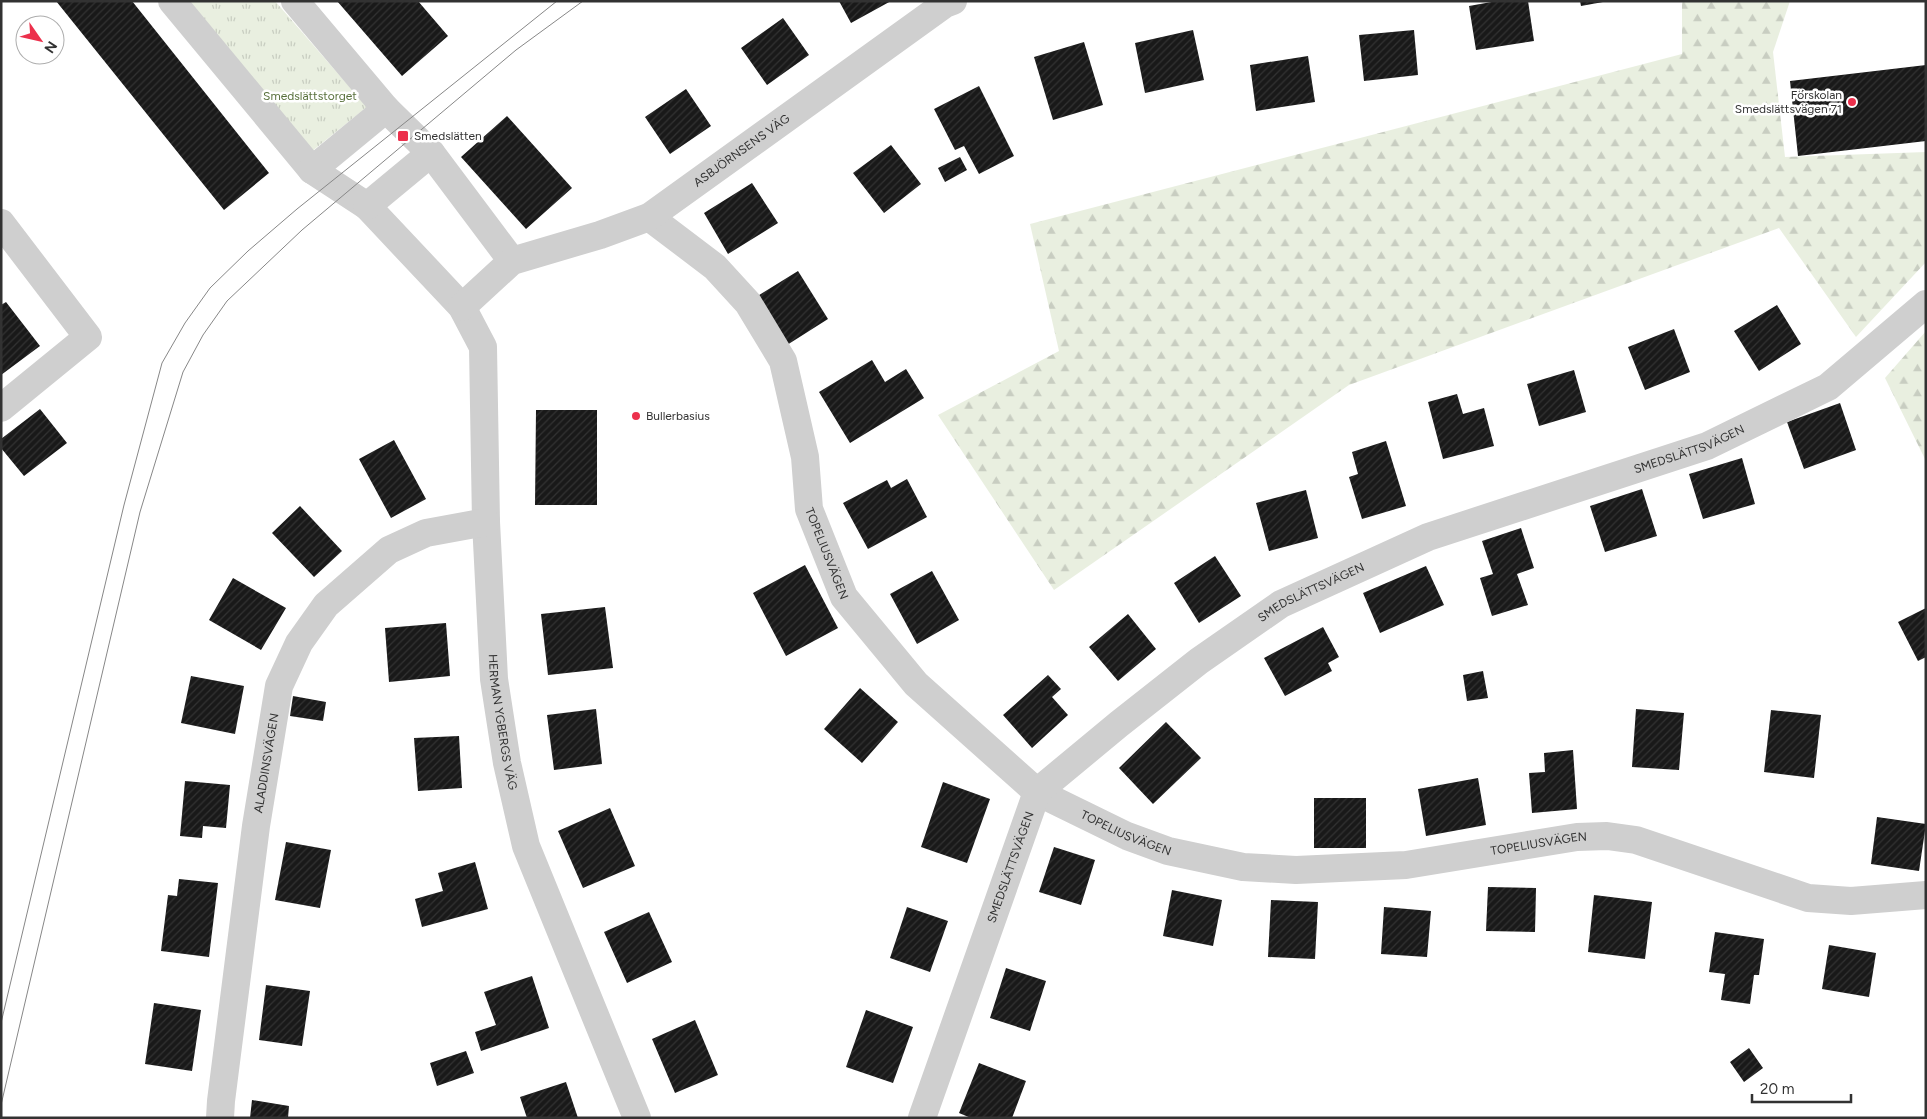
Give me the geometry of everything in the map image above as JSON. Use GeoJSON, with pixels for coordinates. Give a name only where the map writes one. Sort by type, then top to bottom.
{"type":"FeatureCollection","features":[{"type":"Feature","properties":{"kind":"street"},"geometry":{"type":"LineString","coordinates":[[172,1],[312,170],[367,206],[462,307],[512,261],[431,153],[386,109],[295,1]]}},
{"type":"Feature","properties":{"kind":"street","name":"ASBJÖRNSENS VÄG"},"geometry":{"type":"LineString","coordinates":[[512,261],[600,235],[649,217],[945,4],[953,1]]}},
{"type":"Feature","properties":{"kind":"street"},"geometry":{"type":"LineString","coordinates":[[312,170],[386,109]]}},
{"type":"Feature","properties":{"kind":"street"},"geometry":{"type":"LineString","coordinates":[[367,206],[431,153]]}},
{"type":"Feature","properties":{"kind":"street","name":"TOPELIUSVÄGEN"},"geometry":{"type":"LineString","coordinates":[[649,217],[715,267],[748,303],[783,360],[805,457],[809,509],[844,597],[916,684],[1037,792],[1127,836],[1168,851],[1243,867],[1296,870],[1406,865],[1577,837],[1607,836],[1636,840],[1808,898],[1850,901],[1926,895]]}},
{"type":"Feature","properties":{"kind":"street"},"geometry":{"type":"LineString","coordinates":[[1,223],[88,337],[1,408]]}},
{"type":"Feature","properties":{"kind":"street","name":"SMEDSLÄTTSVÄGEN"},"geometry":{"type":"LineString","coordinates":[[922,1118],[1037,792],[1119,724],[1199,661],[1281,604],[1428,537],[1707,446],[1828,387],[1926,304]]}},
{"type":"Feature","properties":{"kind":"street","name":"HERMAN YGBERGS VÄG"},"geometry":{"type":"LineString","coordinates":[[462,307],[483,347],[486,522],[494,679],[507,764],[526,846],[637,1118]]}},
{"type":"Feature","properties":{"kind":"street","name":"ALADDINSVÄGEN"},"geometry":{"type":"LineString","coordinates":[[220,1118],[255,836],[279,686],[299,643],[326,605],[388,550],[426,533],[486,522]]}},
{"type":"Feature","properties":{"kind":"green space","name":"Smedslättstorget"},"geometry":{"type":"Polygon","coordinates":[[[188,1],[275,1],[367,107],[311,152],[188,1]]]}},
{"type":"Feature","properties":{"kind":"green space"},"geometry":{"type":"Polygon","coordinates":[[[1682,1],[1790,1],[1773,52],[1785,157],[1926,152],[1926,262],[1856,337],[1779,228],[1349,385],[1054,590],[938,415],[1059,351],[1030,224],[1682,54],[1682,1]]]}},
{"type":"Feature","properties":{"kind":"green space"},"geometry":{"type":"Polygon","coordinates":[[[1926,331],[1926,461],[1885,378],[1926,331]]]}},
{"type":"Feature","properties":{"kind":"building"},"geometry":{"type":"Polygon","coordinates":[[[56,1],[132,1],[269,173],[224,210],[56,1]]]}},
{"type":"Feature","properties":{"kind":"building"},"geometry":{"type":"Polygon","coordinates":[[[337,1],[418,1],[448,36],[402,76],[337,1]]]}},
{"type":"Feature","properties":{"kind":"building"},"geometry":{"type":"Polygon","coordinates":[[[839,1],[891,1],[851,23],[839,1]]]}},
{"type":"Feature","properties":{"kind":"building"},"geometry":{"type":"Polygon","coordinates":[[[1497,1],[1528,1],[1534,41],[1476,50],[1469,6],[1497,1]]]}},
{"type":"Feature","properties":{"kind":"building"},"geometry":{"type":"Polygon","coordinates":[[[1580,1],[1602,1],[1603,2],[1581,6],[1580,1]]]}},
{"type":"Feature","properties":{"kind":"building"},"geometry":{"type":"Polygon","coordinates":[[[783,18],[809,55],[767,85],[741,48],[783,18]]]}},
{"type":"Feature","properties":{"kind":"building"},"geometry":{"type":"Polygon","coordinates":[[[1193,30],[1204,80],[1145,93],[1135,43],[1193,30]]]}},
{"type":"Feature","properties":{"kind":"building"},"geometry":{"type":"Polygon","coordinates":[[[1414,30],[1418,75],[1364,81],[1359,35],[1414,30]]]}},
{"type":"Feature","properties":{"kind":"building"},"geometry":{"type":"Polygon","coordinates":[[[1084,42],[1103,105],[1053,120],[1034,57],[1084,42]]]}},
{"type":"Feature","properties":{"kind":"building"},"geometry":{"type":"Polygon","coordinates":[[[1308,56],[1315,102],[1256,111],[1250,65],[1308,56]]]}},
{"type":"Feature","properties":{"kind":"building"},"geometry":{"type":"Polygon","coordinates":[[[1926,65],[1926,141],[1798,156],[1790,81],[1926,65]]]}},
{"type":"Feature","properties":{"kind":"building"},"geometry":{"type":"Polygon","coordinates":[[[979,86],[1014,156],[979,174],[964,146],[955,150],[934,109],[979,86]]]}},
{"type":"Feature","properties":{"kind":"building"},"geometry":{"type":"Polygon","coordinates":[[[686,89],[711,126],[670,154],[645,117],[686,89]]]}},
{"type":"Feature","properties":{"kind":"building"},"geometry":{"type":"Polygon","coordinates":[[[507,116],[572,188],[526,229],[461,157],[507,116]]]}},
{"type":"Feature","properties":{"kind":"building"},"geometry":{"type":"Polygon","coordinates":[[[891,145],[921,184],[884,213],[853,173],[891,145]]]}},
{"type":"Feature","properties":{"kind":"building"},"geometry":{"type":"Polygon","coordinates":[[[960,157],[967,170],[945,182],[938,168],[960,157]]]}},
{"type":"Feature","properties":{"kind":"building"},"geometry":{"type":"Polygon","coordinates":[[[752,183],[778,223],[728,254],[704,213],[752,183]]]}},
{"type":"Feature","properties":{"kind":"building"},"geometry":{"type":"Polygon","coordinates":[[[798,271],[828,319],[787,345],[756,297],[798,271]]]}},
{"type":"Feature","properties":{"kind":"building"},"geometry":{"type":"Polygon","coordinates":[[[6,302],[40,346],[1,375],[1,305],[6,302]]]}},
{"type":"Feature","properties":{"kind":"building"},"geometry":{"type":"Polygon","coordinates":[[[1777,305],[1801,344],[1759,371],[1734,331],[1777,305]]]}},
{"type":"Feature","properties":{"kind":"building"},"geometry":{"type":"Polygon","coordinates":[[[1674,329],[1690,372],[1645,390],[1628,347],[1674,329]]]}},
{"type":"Feature","properties":{"kind":"building"},"geometry":{"type":"Polygon","coordinates":[[[872,360],[885,382],[906,369],[924,398],[850,443],[819,392],[872,360]]]}},
{"type":"Feature","properties":{"kind":"building"},"geometry":{"type":"Polygon","coordinates":[[[1574,370],[1586,412],[1539,426],[1527,384],[1574,370]]]}},
{"type":"Feature","properties":{"kind":"building"},"geometry":{"type":"Polygon","coordinates":[[[1457,394],[1463,414],[1484,408],[1494,446],[1443,459],[1428,402],[1457,394]]]}},
{"type":"Feature","properties":{"kind":"building"},"geometry":{"type":"Polygon","coordinates":[[[1840,403],[1856,450],[1804,469],[1787,422],[1840,403]]]}},
{"type":"Feature","properties":{"kind":"building"},"geometry":{"type":"Polygon","coordinates":[[[40,409],[67,443],[24,476],[1,448],[1,439],[40,409]]]}},
{"type":"Feature","properties":{"kind":"building"},"geometry":{"type":"Polygon","coordinates":[[[536,410],[597,410],[597,505],[535,505],[536,410]]]}},
{"type":"Feature","properties":{"kind":"building"},"geometry":{"type":"Polygon","coordinates":[[[394,440],[426,499],[391,518],[359,459],[394,440]]]}},
{"type":"Feature","properties":{"kind":"building"},"geometry":{"type":"Polygon","coordinates":[[[1386,441],[1406,506],[1362,519],[1349,477],[1358,474],[1352,452],[1386,441]]]}},
{"type":"Feature","properties":{"kind":"building"},"geometry":{"type":"Polygon","coordinates":[[[1742,458],[1755,504],[1703,519],[1689,474],[1742,458]]]}},
{"type":"Feature","properties":{"kind":"building"},"geometry":{"type":"Polygon","coordinates":[[[907,479],[927,517],[868,549],[843,503],[887,480],[891,488],[907,479]]]}},
{"type":"Feature","properties":{"kind":"building"},"geometry":{"type":"Polygon","coordinates":[[[1642,489],[1657,536],[1605,552],[1590,506],[1642,489]]]}},
{"type":"Feature","properties":{"kind":"building"},"geometry":{"type":"Polygon","coordinates":[[[1306,490],[1318,538],[1269,551],[1256,503],[1306,490]]]}},
{"type":"Feature","properties":{"kind":"building"},"geometry":{"type":"Polygon","coordinates":[[[300,506],[342,551],[314,577],[272,533],[300,506]]]}},
{"type":"Feature","properties":{"kind":"building"},"geometry":{"type":"Polygon","coordinates":[[[1521,528],[1534,568],[1517,574],[1528,605],[1492,616],[1480,578],[1493,574],[1482,541],[1521,528]]]}},
{"type":"Feature","properties":{"kind":"building"},"geometry":{"type":"Polygon","coordinates":[[[1215,556],[1241,596],[1199,623],[1174,583],[1215,556]]]}},
{"type":"Feature","properties":{"kind":"building"},"geometry":{"type":"Polygon","coordinates":[[[805,565],[838,628],[786,656],[753,593],[805,565]]]}},
{"type":"Feature","properties":{"kind":"building"},"geometry":{"type":"Polygon","coordinates":[[[1426,566],[1444,605],[1380,633],[1363,593],[1426,566]]]}},
{"type":"Feature","properties":{"kind":"building"},"geometry":{"type":"Polygon","coordinates":[[[932,571],[959,620],[917,644],[890,594],[932,571]]]}},
{"type":"Feature","properties":{"kind":"building"},"geometry":{"type":"Polygon","coordinates":[[[233,578],[286,608],[261,650],[209,620],[233,578]]]}},
{"type":"Feature","properties":{"kind":"building"},"geometry":{"type":"Polygon","coordinates":[[[605,607],[613,668],[548,675],[541,614],[605,607]]]}},
{"type":"Feature","properties":{"kind":"building"},"geometry":{"type":"Polygon","coordinates":[[[1926,608],[1926,657],[1918,661],[1898,622],[1926,608]]]}},
{"type":"Feature","properties":{"kind":"building"},"geometry":{"type":"Polygon","coordinates":[[[1128,614],[1156,649],[1118,681],[1089,647],[1128,614]]]}},
{"type":"Feature","properties":{"kind":"building"},"geometry":{"type":"Polygon","coordinates":[[[446,623],[450,676],[389,682],[385,628],[446,623]]]}},
{"type":"Feature","properties":{"kind":"building"},"geometry":{"type":"Polygon","coordinates":[[[1323,627],[1339,657],[1328,663],[1332,671],[1285,696],[1264,658],[1323,627]]]}},
{"type":"Feature","properties":{"kind":"building"},"geometry":{"type":"Polygon","coordinates":[[[1483,671],[1488,698],[1467,701],[1463,675],[1483,671]]]}},
{"type":"Feature","properties":{"kind":"building"},"geometry":{"type":"Polygon","coordinates":[[[1048,675],[1061,689],[1052,697],[1068,715],[1032,748],[1003,715],[1048,675]]]}},
{"type":"Feature","properties":{"kind":"building"},"geometry":{"type":"Polygon","coordinates":[[[191,676],[244,686],[235,734],[181,723],[191,676]]]}},
{"type":"Feature","properties":{"kind":"building"},"geometry":{"type":"Polygon","coordinates":[[[860,688],[898,722],[862,763],[824,729],[860,688]]]}},
{"type":"Feature","properties":{"kind":"building"},"geometry":{"type":"Polygon","coordinates":[[[293,696],[326,702],[323,721],[290,716],[293,696]]]}},
{"type":"Feature","properties":{"kind":"building"},"geometry":{"type":"Polygon","coordinates":[[[596,709],[602,764],[554,770],[547,715],[596,709]]]}},
{"type":"Feature","properties":{"kind":"building"},"geometry":{"type":"Polygon","coordinates":[[[1636,709],[1684,713],[1679,770],[1632,767],[1636,709]]]}},
{"type":"Feature","properties":{"kind":"building"},"geometry":{"type":"Polygon","coordinates":[[[1771,710],[1821,715],[1814,778],[1764,772],[1771,710]]]}},
{"type":"Feature","properties":{"kind":"building"},"geometry":{"type":"Polygon","coordinates":[[[1166,722],[1201,758],[1153,804],[1119,768],[1166,722]]]}},
{"type":"Feature","properties":{"kind":"building"},"geometry":{"type":"Polygon","coordinates":[[[459,736],[462,788],[418,791],[414,738],[459,736]]]}},
{"type":"Feature","properties":{"kind":"building"},"geometry":{"type":"Polygon","coordinates":[[[1573,750],[1577,809],[1532,813],[1529,773],[1545,772],[1544,753],[1573,750]]]}},
{"type":"Feature","properties":{"kind":"building"},"geometry":{"type":"Polygon","coordinates":[[[1478,778],[1486,825],[1426,836],[1418,789],[1478,778]]]}},
{"type":"Feature","properties":{"kind":"building"},"geometry":{"type":"Polygon","coordinates":[[[185,781],[230,785],[226,828],[203,826],[202,838],[180,836],[185,781]]]}},
{"type":"Feature","properties":{"kind":"building"},"geometry":{"type":"Polygon","coordinates":[[[943,782],[990,799],[967,863],[921,847],[943,782]]]}},
{"type":"Feature","properties":{"kind":"building"},"geometry":{"type":"Polygon","coordinates":[[[1314,798],[1366,798],[1366,848],[1314,848],[1314,798]]]}},
{"type":"Feature","properties":{"kind":"building"},"geometry":{"type":"Polygon","coordinates":[[[610,808],[635,866],[583,888],[558,831],[610,808]]]}},
{"type":"Feature","properties":{"kind":"building"},"geometry":{"type":"Polygon","coordinates":[[[1877,817],[1926,824],[1919,871],[1871,864],[1877,817]]]}},
{"type":"Feature","properties":{"kind":"building"},"geometry":{"type":"Polygon","coordinates":[[[286,842],[331,850],[320,908],[275,900],[286,842]]]}},
{"type":"Feature","properties":{"kind":"building"},"geometry":{"type":"Polygon","coordinates":[[[1054,847],[1095,860],[1081,905],[1039,892],[1054,847]]]}},
{"type":"Feature","properties":{"kind":"building"},"geometry":{"type":"Polygon","coordinates":[[[475,862],[488,909],[422,927],[415,899],[443,891],[438,873],[475,862]]]}},
{"type":"Feature","properties":{"kind":"building"},"geometry":{"type":"Polygon","coordinates":[[[179,879],[218,883],[209,957],[161,951],[168,895],[177,896],[179,879]]]}},
{"type":"Feature","properties":{"kind":"building"},"geometry":{"type":"Polygon","coordinates":[[[1488,887],[1536,888],[1535,932],[1486,931],[1488,887]]]}},
{"type":"Feature","properties":{"kind":"building"},"geometry":{"type":"Polygon","coordinates":[[[1172,890],[1222,900],[1213,946],[1163,936],[1172,890]]]}},
{"type":"Feature","properties":{"kind":"building"},"geometry":{"type":"Polygon","coordinates":[[[1594,895],[1652,902],[1645,959],[1588,952],[1594,895]]]}},
{"type":"Feature","properties":{"kind":"building"},"geometry":{"type":"Polygon","coordinates":[[[1271,900],[1318,902],[1315,959],[1268,957],[1271,900]]]}},
{"type":"Feature","properties":{"kind":"building"},"geometry":{"type":"Polygon","coordinates":[[[907,907],[948,921],[930,972],[890,958],[907,907]]]}},
{"type":"Feature","properties":{"kind":"building"},"geometry":{"type":"Polygon","coordinates":[[[1384,907],[1431,911],[1427,957],[1381,954],[1384,907]]]}},
{"type":"Feature","properties":{"kind":"building"},"geometry":{"type":"Polygon","coordinates":[[[649,912],[672,962],[627,983],[604,932],[649,912]]]}},
{"type":"Feature","properties":{"kind":"building"},"geometry":{"type":"Polygon","coordinates":[[[1715,932],[1764,939],[1759,975],[1754,975],[1750,1004],[1721,1000],[1725,974],[1709,972],[1715,932]]]}},
{"type":"Feature","properties":{"kind":"building"},"geometry":{"type":"Polygon","coordinates":[[[1829,945],[1876,953],[1869,997],[1822,989],[1829,945]]]}},
{"type":"Feature","properties":{"kind":"building"},"geometry":{"type":"Polygon","coordinates":[[[1006,968],[1046,981],[1030,1031],[990,1018],[1006,968]]]}},
{"type":"Feature","properties":{"kind":"building"},"geometry":{"type":"Polygon","coordinates":[[[532,976],[549,1028],[481,1051],[475,1032],[496,1025],[484,992],[532,976]]]}},
{"type":"Feature","properties":{"kind":"building"},"geometry":{"type":"Polygon","coordinates":[[[266,985],[310,991],[302,1046],[259,1040],[266,985]]]}},
{"type":"Feature","properties":{"kind":"building"},"geometry":{"type":"Polygon","coordinates":[[[154,1003],[201,1010],[192,1071],[145,1064],[154,1003]]]}},
{"type":"Feature","properties":{"kind":"building"},"geometry":{"type":"Polygon","coordinates":[[[866,1010],[913,1027],[893,1083],[846,1067],[866,1010]]]}},
{"type":"Feature","properties":{"kind":"building"},"geometry":{"type":"Polygon","coordinates":[[[695,1020],[718,1075],[675,1093],[652,1039],[695,1020]]]}},
{"type":"Feature","properties":{"kind":"building"},"geometry":{"type":"Polygon","coordinates":[[[1749,1048],[1763,1068],[1744,1082],[1730,1062],[1749,1048]]]}},
{"type":"Feature","properties":{"kind":"building"},"geometry":{"type":"Polygon","coordinates":[[[466,1051],[474,1073],[437,1086],[430,1063],[466,1051]]]}},
{"type":"Feature","properties":{"kind":"building"},"geometry":{"type":"Polygon","coordinates":[[[979,1063],[1026,1081],[1012,1118],[971,1118],[959,1113],[979,1063]]]}},
{"type":"Feature","properties":{"kind":"building"},"geometry":{"type":"Polygon","coordinates":[[[566,1082],[578,1118],[527,1118],[520,1097],[566,1082]]]}},
{"type":"Feature","properties":{"kind":"building"},"geometry":{"type":"Polygon","coordinates":[[[252,1100],[289,1106],[288,1118],[250,1118],[252,1100]]]}},
{"type":"Feature","properties":{"kind":"tram line"},"geometry":{"type":"LineString","coordinates":[[1,1023],[124,505],[162,363],[185,323],[210,288],[248,251],[297,209],[557,1]]}},
{"type":"Feature","properties":{"kind":"tram line"},"geometry":{"type":"LineString","coordinates":[[1,1105],[140,512],[183,372],[203,335],[227,301],[302,230],[516,50],[583,1]]}},
{"type":"Feature","properties":{"kind":"place","name":"Förskolan Smedslättsvägen 71"},"geometry":{"type":"Point","coordinates":[1852,102]}},
{"type":"Feature","properties":{"kind":"place","name":"Smedslätten"},"geometry":{"type":"Point","coordinates":[403,136]}},
{"type":"Feature","properties":{"kind":"place","name":"Bullerbasius"},"geometry":{"type":"Point","coordinates":[636,416]}}]}
